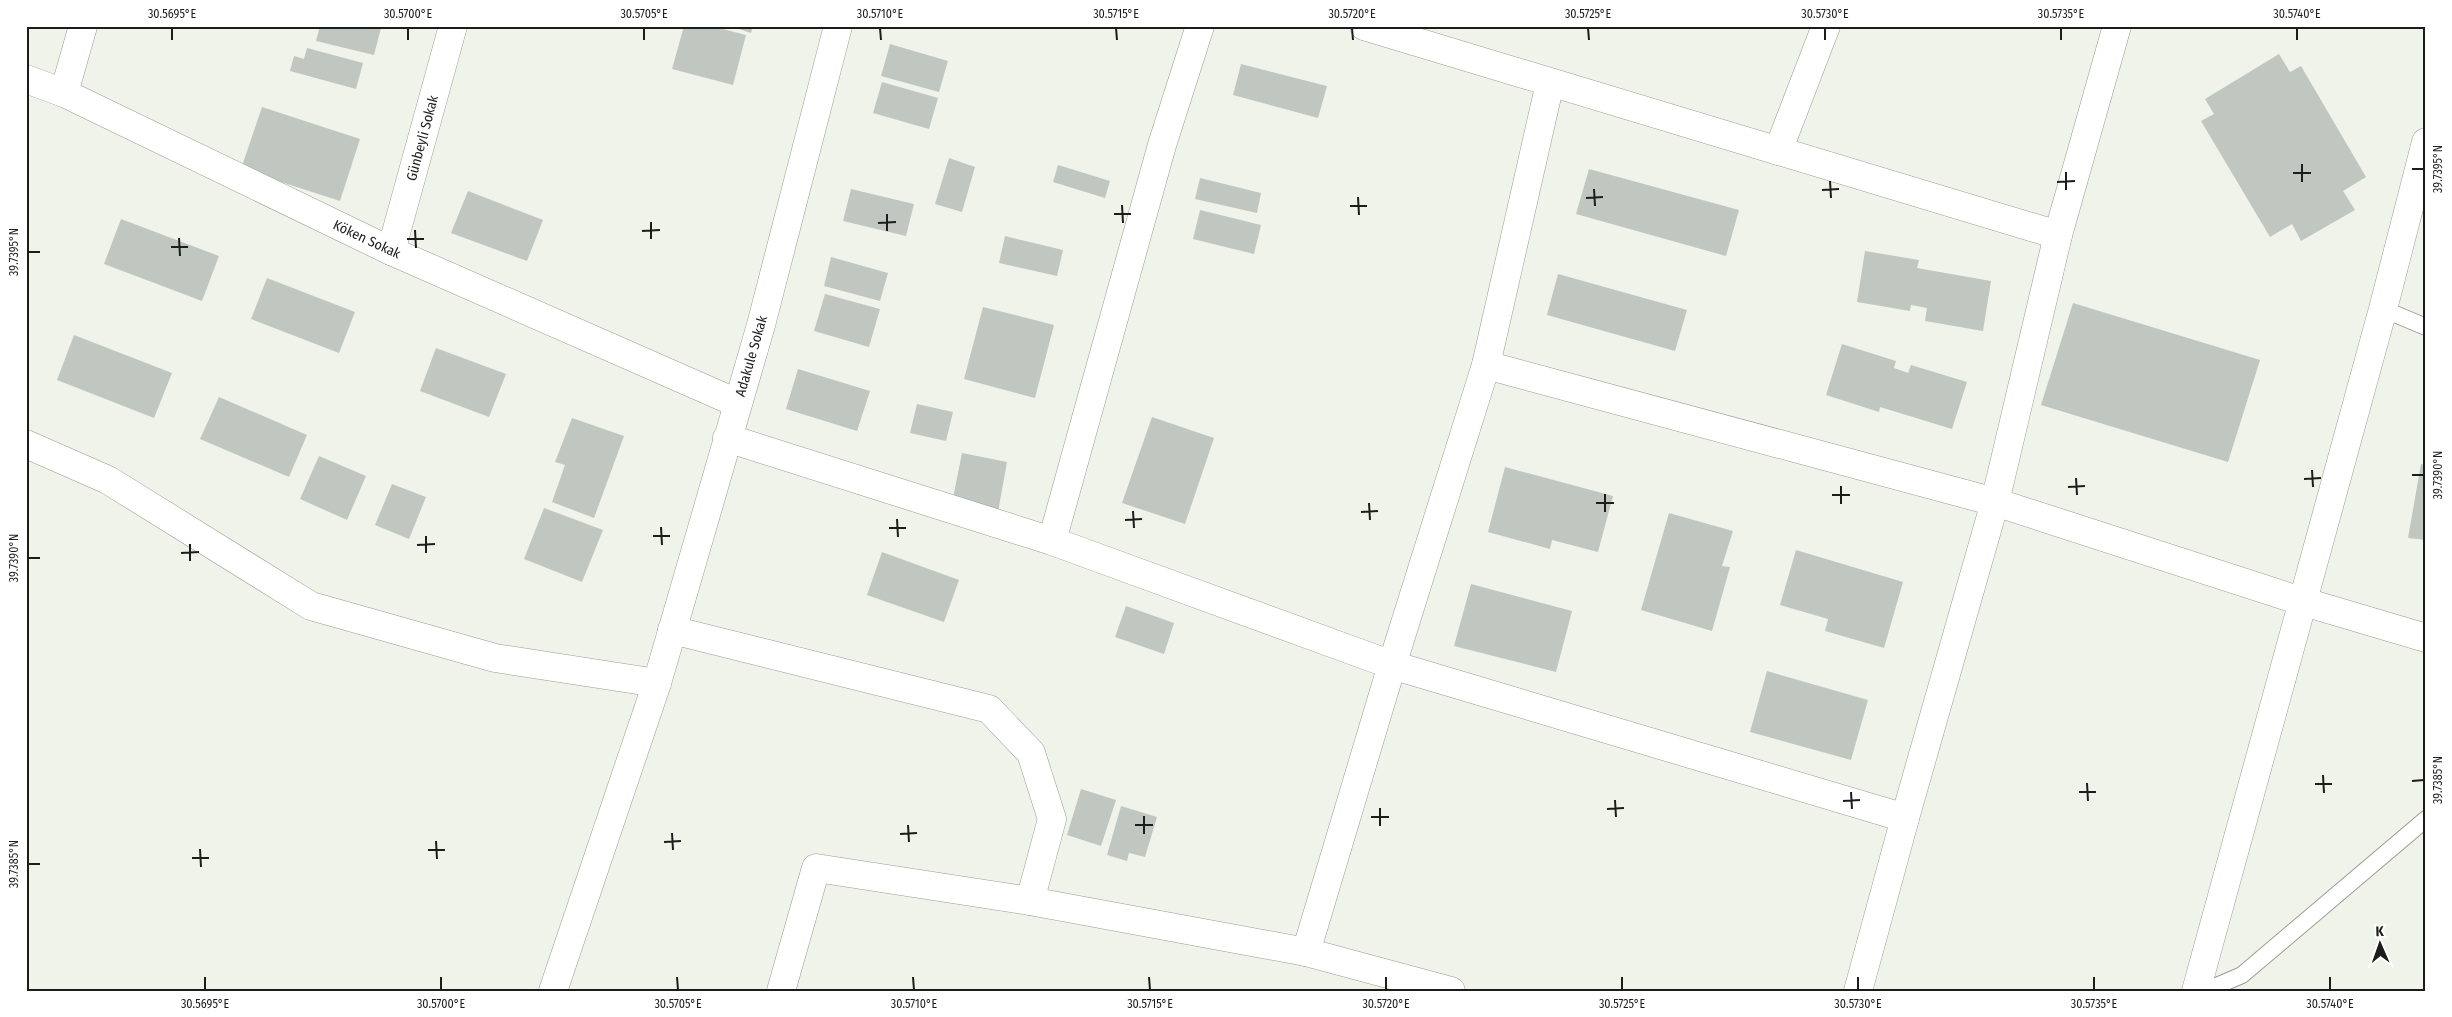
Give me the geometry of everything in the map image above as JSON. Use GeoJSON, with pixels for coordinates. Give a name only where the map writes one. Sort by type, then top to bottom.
{"type":"FeatureCollection","features":[{"type":"Feature","properties":{"kind":"street"},"geometry":{"type":"LineString","coordinates":[[64,93],[83,26]]}},
{"type":"Feature","properties":{"kind":"street","name":"Günbeyli Sokak"},"geometry":{"type":"LineString","coordinates":[[391,251],[453,26]]}},
{"type":"Feature","properties":{"kind":"street","name":"Adakule Sokak"},"geometry":{"type":"LineString","coordinates":[[553,991],[672,630],[761,325],[838,26]]}},
{"type":"Feature","properties":{"kind":"street"},"geometry":{"type":"LineString","coordinates":[[1052,541],[1162,145],[1200,26]]}},
{"type":"Feature","properties":{"kind":"street"},"geometry":{"type":"LineString","coordinates":[[1778,151],[1826,26]]}},
{"type":"Feature","properties":{"kind":"street"},"geometry":{"type":"LineString","coordinates":[[1858,991],[1995,502],[2058,235],[2117,26]]}},
{"type":"Feature","properties":{"kind":"street"},"geometry":{"type":"LineString","coordinates":[[1377,28],[1550,83],[2058,235]]}},
{"type":"Feature","properties":{"kind":"street","name":"Köken Sokak"},"geometry":{"type":"LineString","coordinates":[[26,79],[64,93],[391,251],[737,403]]}},
{"type":"Feature","properties":{"kind":"street"},"geometry":{"type":"LineString","coordinates":[[1306,952],[1392,665],[1486,365],[1550,83]]}},
{"type":"Feature","properties":{"kind":"street"},"geometry":{"type":"LineString","coordinates":[[2196,991],[2301,601],[2383,309],[2426,142]]}},
{"type":"Feature","properties":{"kind":"street"},"geometry":{"type":"LineString","coordinates":[[1486,365],[1995,502],[2301,601],[2426,638]]}},
{"type":"Feature","properties":{"kind":"street"},"geometry":{"type":"LineString","coordinates":[[727,438],[1052,541],[1392,665],[1905,818]]}},
{"type":"Feature","properties":{"kind":"street"},"geometry":{"type":"LineString","coordinates":[[26,444],[108,480],[311,606],[495,658],[656,683]]}},
{"type":"Feature","properties":{"kind":"street"},"geometry":{"type":"LineString","coordinates":[[672,630],[989,709],[1031,753],[1052,818],[1030,901]]}},
{"type":"Feature","properties":{"kind":"street"},"geometry":{"type":"LineString","coordinates":[[781,991],[816,868],[1030,901],[1306,952],[1451,991]]}},
{"type":"Feature","properties":{"kind":"lane"},"geometry":{"type":"LineString","coordinates":[[2383,309],[2426,327]]}},
{"type":"Feature","properties":{"kind":"lane"},"geometry":{"type":"LineString","coordinates":[[2205,991],[2242,975],[2426,819]]}},
{"type":"Feature","properties":{"kind":"building"},"geometry":{"type":"Polygon","coordinates":[[[320,26],[381,28],[374,55],[316,41],[320,26]]]}},
{"type":"Feature","properties":{"kind":"building"},"geometry":{"type":"Polygon","coordinates":[[[684,26],[711,26],[746,35],[733,85],[672,69],[684,26]]]}},
{"type":"Feature","properties":{"kind":"building"},"geometry":{"type":"Polygon","coordinates":[[[730,26],[753,26],[751,33],[730,26]]]}},
{"type":"Feature","properties":{"kind":"building"},"geometry":{"type":"Polygon","coordinates":[[[890,44],[948,61],[939,92],[881,76],[890,44]]]}},
{"type":"Feature","properties":{"kind":"building"},"geometry":{"type":"Polygon","coordinates":[[[307,48],[363,63],[356,89],[290,71],[294,56],[304,59],[307,48]]]}},
{"type":"Feature","properties":{"kind":"building"},"geometry":{"type":"Polygon","coordinates":[[[2279,54],[2290,72],[2301,66],[2366,177],[2343,191],[2355,210],[2301,241],[2292,224],[2270,237],[2201,121],[2214,114],[2205,99],[2279,54]]]}},
{"type":"Feature","properties":{"kind":"building"},"geometry":{"type":"Polygon","coordinates":[[[1241,64],[1327,86],[1318,118],[1233,95],[1241,64]]]}},
{"type":"Feature","properties":{"kind":"building"},"geometry":{"type":"Polygon","coordinates":[[[882,82],[938,98],[929,129],[873,113],[882,82]]]}},
{"type":"Feature","properties":{"kind":"building"},"geometry":{"type":"Polygon","coordinates":[[[262,107],[360,139],[340,201],[241,169],[262,107]]]}},
{"type":"Feature","properties":{"kind":"building"},"geometry":{"type":"Polygon","coordinates":[[[949,158],[975,167],[962,212],[935,204],[949,158]]]}},
{"type":"Feature","properties":{"kind":"building"},"geometry":{"type":"Polygon","coordinates":[[[1058,165],[1110,181],[1105,198],[1053,182],[1058,165]]]}},
{"type":"Feature","properties":{"kind":"building"},"geometry":{"type":"Polygon","coordinates":[[[1589,169],[1739,210],[1726,256],[1576,214],[1589,169]]]}},
{"type":"Feature","properties":{"kind":"building"},"geometry":{"type":"Polygon","coordinates":[[[1200,178],[1261,193],[1257,213],[1195,199],[1200,178]]]}},
{"type":"Feature","properties":{"kind":"building"},"geometry":{"type":"Polygon","coordinates":[[[851,189],[914,204],[906,236],[843,221],[851,189]]]}},
{"type":"Feature","properties":{"kind":"building"},"geometry":{"type":"Polygon","coordinates":[[[468,191],[543,220],[527,261],[451,233],[468,191]]]}},
{"type":"Feature","properties":{"kind":"building"},"geometry":{"type":"Polygon","coordinates":[[[1200,210],[1261,225],[1254,254],[1193,239],[1200,210]]]}},
{"type":"Feature","properties":{"kind":"building"},"geometry":{"type":"Polygon","coordinates":[[[121,219],[219,256],[202,301],[104,264],[121,219]]]}},
{"type":"Feature","properties":{"kind":"building"},"geometry":{"type":"Polygon","coordinates":[[[1005,236],[1063,250],[1057,276],[999,263],[1005,236]]]}},
{"type":"Feature","properties":{"kind":"building"},"geometry":{"type":"Polygon","coordinates":[[[1865,251],[1919,260],[1917,268],[1991,281],[1983,331],[1925,321],[1927,308],[1911,305],[1910,311],[1857,302],[1865,251]]]}},
{"type":"Feature","properties":{"kind":"building"},"geometry":{"type":"Polygon","coordinates":[[[831,257],[888,273],[880,301],[824,286],[831,257]]]}},
{"type":"Feature","properties":{"kind":"building"},"geometry":{"type":"Polygon","coordinates":[[[1558,274],[1687,310],[1675,351],[1547,315],[1558,274]]]}},
{"type":"Feature","properties":{"kind":"building"},"geometry":{"type":"Polygon","coordinates":[[[267,278],[355,312],[339,353],[251,319],[267,278]]]}},
{"type":"Feature","properties":{"kind":"building"},"geometry":{"type":"Polygon","coordinates":[[[825,294],[880,309],[869,347],[814,331],[825,294]]]}},
{"type":"Feature","properties":{"kind":"building"},"geometry":{"type":"Polygon","coordinates":[[[2073,303],[2260,360],[2228,462],[2041,405],[2073,303]]]}},
{"type":"Feature","properties":{"kind":"building"},"geometry":{"type":"Polygon","coordinates":[[[983,307],[1054,325],[1035,398],[964,379],[983,307]]]}},
{"type":"Feature","properties":{"kind":"building"},"geometry":{"type":"Polygon","coordinates":[[[74,335],[172,373],[154,418],[57,380],[74,335]]]}},
{"type":"Feature","properties":{"kind":"building"},"geometry":{"type":"Polygon","coordinates":[[[1842,344],[1896,361],[1894,368],[1908,373],[1911,365],[1967,382],[1952,429],[1880,407],[1879,412],[1826,395],[1842,344]]]}},
{"type":"Feature","properties":{"kind":"building"},"geometry":{"type":"Polygon","coordinates":[[[436,348],[506,374],[489,417],[420,391],[436,348]]]}},
{"type":"Feature","properties":{"kind":"building"},"geometry":{"type":"Polygon","coordinates":[[[798,369],[870,391],[857,431],[786,409],[798,369]]]}},
{"type":"Feature","properties":{"kind":"building"},"geometry":{"type":"Polygon","coordinates":[[[219,397],[307,435],[289,477],[200,439],[219,397]]]}},
{"type":"Feature","properties":{"kind":"building"},"geometry":{"type":"Polygon","coordinates":[[[917,404],[953,412],[946,441],[910,433],[917,404]]]}},
{"type":"Feature","properties":{"kind":"building"},"geometry":{"type":"Polygon","coordinates":[[[1152,417],[1214,438],[1185,524],[1122,503],[1152,417]]]}},
{"type":"Feature","properties":{"kind":"building"},"geometry":{"type":"Polygon","coordinates":[[[572,418],[624,436],[594,518],[552,502],[565,465],[555,462],[572,418]]]}},
{"type":"Feature","properties":{"kind":"building"},"geometry":{"type":"Polygon","coordinates":[[[962,453],[1007,462],[998,512],[952,503],[962,453]]]}},
{"type":"Feature","properties":{"kind":"building"},"geometry":{"type":"Polygon","coordinates":[[[319,456],[366,476],[347,520],[300,499],[319,456]]]}},
{"type":"Feature","properties":{"kind":"building"},"geometry":{"type":"Polygon","coordinates":[[[2421,464],[2426,465],[2426,540],[2408,538],[2421,464]]]}},
{"type":"Feature","properties":{"kind":"building"},"geometry":{"type":"Polygon","coordinates":[[[1505,467],[1613,496],[1598,552],[1552,540],[1550,549],[1488,532],[1505,467]]]}},
{"type":"Feature","properties":{"kind":"building"},"geometry":{"type":"Polygon","coordinates":[[[392,484],[426,497],[409,539],[375,525],[392,484]]]}},
{"type":"Feature","properties":{"kind":"building"},"geometry":{"type":"Polygon","coordinates":[[[544,508],[603,530],[582,582],[524,559],[544,508]]]}},
{"type":"Feature","properties":{"kind":"building"},"geometry":{"type":"Polygon","coordinates":[[[1669,513],[1733,531],[1722,566],[1730,567],[1712,631],[1641,610],[1669,513]]]}},
{"type":"Feature","properties":{"kind":"building"},"geometry":{"type":"Polygon","coordinates":[[[1796,550],[1903,582],[1884,648],[1825,631],[1828,619],[1780,605],[1796,550]]]}},
{"type":"Feature","properties":{"kind":"building"},"geometry":{"type":"Polygon","coordinates":[[[882,552],[959,580],[944,622],[867,595],[882,552]]]}},
{"type":"Feature","properties":{"kind":"building"},"geometry":{"type":"Polygon","coordinates":[[[1471,584],[1572,611],[1556,672],[1454,646],[1471,584]]]}},
{"type":"Feature","properties":{"kind":"building"},"geometry":{"type":"Polygon","coordinates":[[[1126,606],[1174,623],[1164,654],[1115,637],[1126,606]]]}},
{"type":"Feature","properties":{"kind":"building"},"geometry":{"type":"Polygon","coordinates":[[[1767,671],[1868,700],[1851,760],[1750,732],[1767,671]]]}},
{"type":"Feature","properties":{"kind":"building"},"geometry":{"type":"Polygon","coordinates":[[[1081,789],[1116,800],[1101,846],[1067,835],[1081,789]]]}},
{"type":"Feature","properties":{"kind":"building"},"geometry":{"type":"Polygon","coordinates":[[[1121,806],[1157,817],[1145,857],[1129,853],[1127,861],[1107,855],[1121,806]]]}}]}
